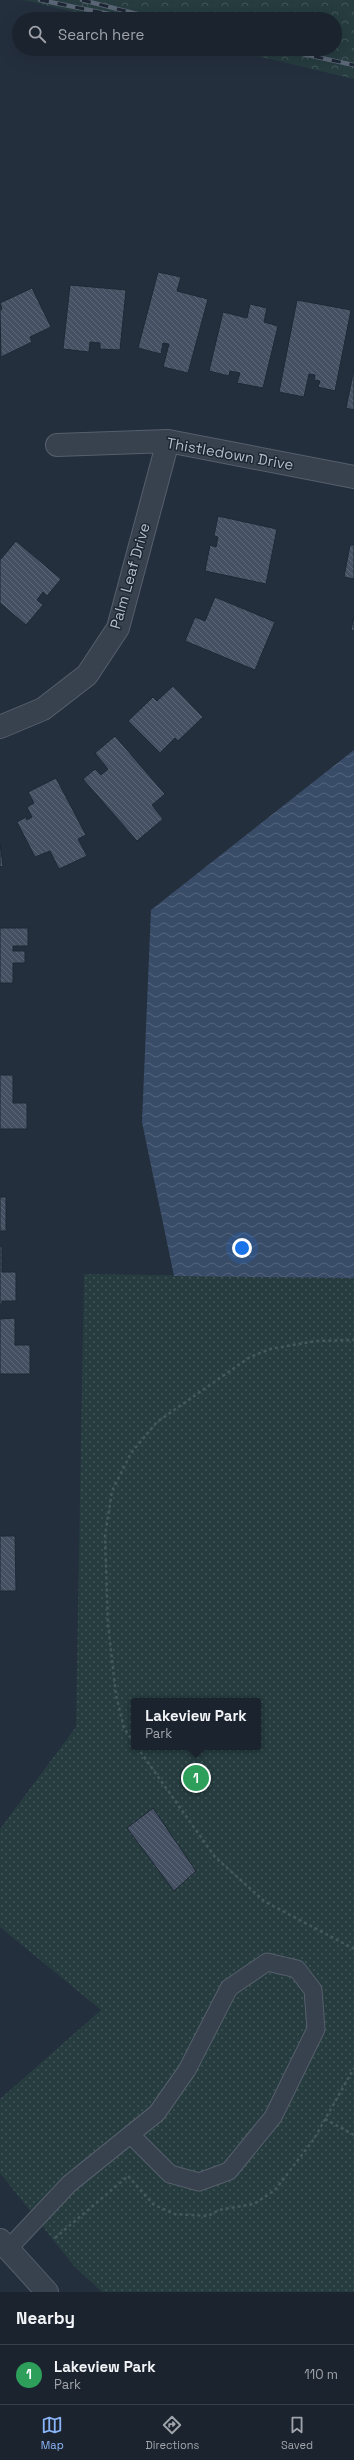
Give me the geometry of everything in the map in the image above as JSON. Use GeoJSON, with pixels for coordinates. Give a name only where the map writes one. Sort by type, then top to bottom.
{"type":"FeatureCollection","features":[{"type":"Feature","properties":{"kind":"street","name":"Thistledown Drive"},"geometry":{"type":"LineString","coordinates":[[57,445],[168,441],[354,477]]}},
{"type":"Feature","properties":{"kind":"street","name":"Palm Leaf Drive"},"geometry":{"type":"LineString","coordinates":[[0,726],[43,710],[87,675],[118,628],[168,441]]}},
{"type":"Feature","properties":{"kind":"street"},"geometry":{"type":"LineString","coordinates":[[4,2245],[47,2292]]}},
{"type":"Feature","properties":{"kind":"lane"},"geometry":{"type":"LineString","coordinates":[[4,2245],[69,2184],[157,2113],[187,2070],[230,1988],[267,1962],[297,1969],[313,1990],[316,2029],[273,2117],[230,2171],[199,2182],[170,2174],[131,2135]]}},
{"type":"Feature","properties":{"kind":"path"},"geometry":{"type":"LineString","coordinates":[[131,1738],[124,1728],[116,1694],[108,1624],[105,1536],[112,1491],[131,1453],[157,1422],[250,1357],[270,1349],[316,1341],[354,1340]]}},
{"type":"Feature","properties":{"kind":"path"},"geometry":{"type":"LineString","coordinates":[[139,1750],[215,1857],[264,1901],[354,1949]]}},
{"type":"Feature","properties":{"kind":"path"},"geometry":{"type":"LineString","coordinates":[[325,2119],[354,2135]]}},
{"type":"Feature","properties":{"kind":"green space"},"geometry":{"type":"Polygon","coordinates":[[[24,0],[354,0],[354,79],[257,56],[342,56],[342,12],[74,12],[24,0]]]}},
{"type":"Feature","properties":{"kind":"green space"},"geometry":{"type":"Polygon","coordinates":[[[84,1274],[354,1278],[354,2292],[102,2292],[74,2266],[0,2173],[0,2099],[101,2010],[0,1927],[0,1829],[76,1727],[84,1274]]]}},
{"type":"Feature","properties":{"kind":"water"},"geometry":{"type":"Polygon","coordinates":[[[354,750],[354,1278],[174,1276],[142,1122],[151,910],[354,750]]]}},
{"type":"Feature","properties":{"kind":"building"},"geometry":{"type":"Polygon","coordinates":[[[158,272],[181,277],[177,291],[208,299],[188,373],[163,367],[169,344],[163,343],[161,354],[138,348],[158,272]]]}},
{"type":"Feature","properties":{"kind":"building"},"geometry":{"type":"Polygon","coordinates":[[[70,285],[126,290],[120,350],[100,349],[100,343],[90,342],[89,352],[63,349],[70,285]]]}},
{"type":"Feature","properties":{"kind":"building"},"geometry":{"type":"Polygon","coordinates":[[[32,288],[51,327],[30,337],[32,342],[1,357],[0,310],[2,309],[0,303],[32,288]]]}},
{"type":"Feature","properties":{"kind":"building"},"geometry":{"type":"Polygon","coordinates":[[[297,300],[351,310],[335,391],[318,387],[320,381],[314,380],[315,375],[309,374],[304,397],[279,392],[297,300]]]}},
{"type":"Feature","properties":{"kind":"building"},"geometry":{"type":"Polygon","coordinates":[[[250,304],[267,308],[264,322],[278,326],[263,388],[237,383],[240,373],[230,371],[229,376],[209,371],[223,312],[247,318],[250,304]]]}},
{"type":"Feature","properties":{"kind":"building"},"geometry":{"type":"Polygon","coordinates":[[[354,369],[354,410],[346,408],[354,369]]]}},
{"type":"Feature","properties":{"kind":"building"},"geometry":{"type":"Polygon","coordinates":[[[218,516],[277,529],[266,584],[205,571],[210,545],[216,547],[218,537],[214,536],[218,516]]]}},
{"type":"Feature","properties":{"kind":"building"},"geometry":{"type":"Polygon","coordinates":[[[16,541],[61,579],[47,596],[43,592],[37,600],[43,605],[26,625],[0,603],[0,560],[16,541]]]}},
{"type":"Feature","properties":{"kind":"building"},"geometry":{"type":"Polygon","coordinates":[[[350,545],[354,545],[354,579],[344,577],[350,545]]]}},
{"type":"Feature","properties":{"kind":"building"},"geometry":{"type":"Polygon","coordinates":[[[215,597],[275,622],[255,670],[185,641],[195,617],[205,621],[215,597]]]}},
{"type":"Feature","properties":{"kind":"building"},"geometry":{"type":"Polygon","coordinates":[[[354,617],[354,631],[351,630],[354,617]]]}},
{"type":"Feature","properties":{"kind":"building"},"geometry":{"type":"Polygon","coordinates":[[[173,686],[203,717],[178,741],[175,738],[160,753],[128,721],[153,697],[157,701],[173,686]]]}},
{"type":"Feature","properties":{"kind":"building"},"geometry":{"type":"Polygon","coordinates":[[[115,736],[165,794],[152,805],[163,819],[137,841],[83,779],[95,769],[101,775],[108,769],[95,753],[115,736]]]}},
{"type":"Feature","properties":{"kind":"building"},"geometry":{"type":"Polygon","coordinates":[[[56,778],[86,835],[78,839],[87,856],[59,869],[50,851],[35,857],[17,822],[26,817],[27,820],[32,817],[27,807],[34,803],[28,792],[56,778]]]}},
{"type":"Feature","properties":{"kind":"building"},"geometry":{"type":"Polygon","coordinates":[[[0,843],[3,866],[0,867],[0,843]]]}},
{"type":"Feature","properties":{"kind":"building"},"geometry":{"type":"Polygon","coordinates":[[[0,928],[28,928],[28,946],[13,946],[13,951],[25,951],[25,963],[13,963],[13,983],[0,983],[0,928]]]}},
{"type":"Feature","properties":{"kind":"building"},"geometry":{"type":"Polygon","coordinates":[[[0,1075],[13,1075],[13,1103],[27,1103],[27,1129],[0,1129],[0,1075]]]}},
{"type":"Feature","properties":{"kind":"building"},"geometry":{"type":"Polygon","coordinates":[[[0,1197],[6,1197],[6,1231],[0,1231],[0,1197]]]}},
{"type":"Feature","properties":{"kind":"building"},"geometry":{"type":"Polygon","coordinates":[[[0,1246],[2,1246],[2,1272],[16,1272],[16,1301],[2,1301],[2,1304],[0,1304],[0,1246]]]}},
{"type":"Feature","properties":{"kind":"building"},"geometry":{"type":"Polygon","coordinates":[[[15,1318],[15,1345],[30,1345],[30,1374],[0,1374],[0,1319],[15,1318]]]}},
{"type":"Feature","properties":{"kind":"building"},"geometry":{"type":"Polygon","coordinates":[[[0,1536],[15,1536],[16,1591],[0,1591],[0,1536]]]}},
{"type":"Feature","properties":{"kind":"building"},"geometry":{"type":"Polygon","coordinates":[[[153,1808],[196,1871],[174,1891],[127,1828],[153,1808]]]}},
{"type":"Feature","properties":{"kind":"railway"},"geometry":{"type":"LineString","coordinates":[[40,0],[99,12]]}},
{"type":"Feature","properties":{"kind":"railway"},"geometry":{"type":"LineString","coordinates":[[82,0],[129,12]]}},
{"type":"Feature","properties":{"kind":"railway"},"geometry":{"type":"LineString","coordinates":[[312,56],[354,65]]}},
{"type":"Feature","properties":{"kind":"place","name":"Lakeview Park"},"geometry":{"type":"Point","coordinates":[196,1778]}}]}
